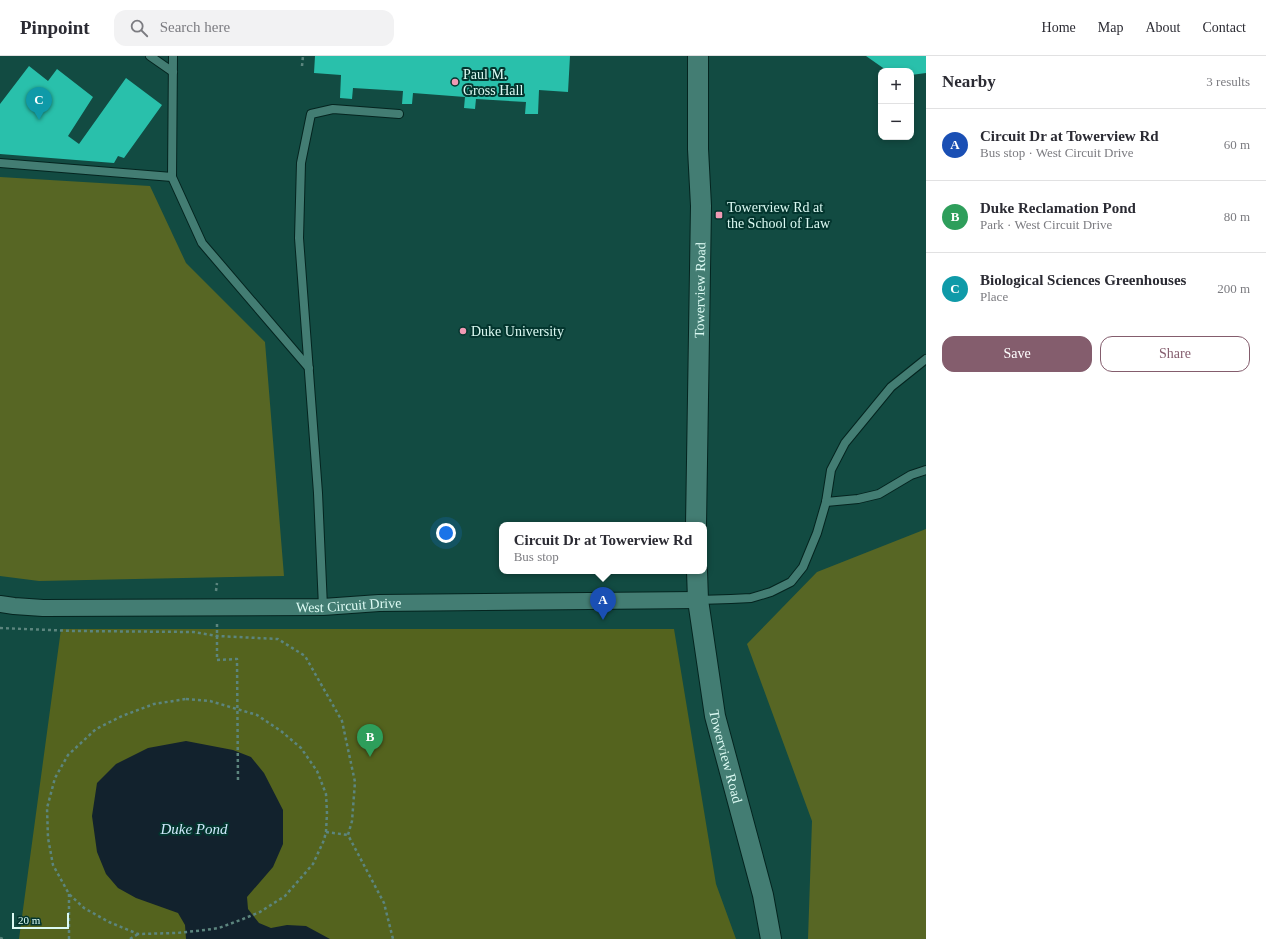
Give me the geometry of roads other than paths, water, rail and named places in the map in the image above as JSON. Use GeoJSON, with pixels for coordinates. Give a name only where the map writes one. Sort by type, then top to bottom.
{"type":"FeatureCollection","features":[{"type":"Feature","properties":{"kind":"street","name":"Towerview Road"},"geometry":{"type":"LineString","coordinates":[[696,522],[700,206],[698,149],[698,56]]}},
{"type":"Feature","properties":{"kind":"street","name":"Towerview Road"},"geometry":{"type":"LineString","coordinates":[[697,574],[698,600],[715,716],[763,895],[771,939]]}},
{"type":"Feature","properties":{"kind":"street","name":"West Circuit Drive"},"geometry":{"type":"LineString","coordinates":[[0,604],[43,608],[322,606],[424,602],[698,600]]}},
{"type":"Feature","properties":{"kind":"lane"},"geometry":{"type":"LineString","coordinates":[[150,56],[173,72]]}},
{"type":"Feature","properties":{"kind":"lane"},"geometry":{"type":"LineString","coordinates":[[173,56],[172,178],[202,242],[309,368]]}},
{"type":"Feature","properties":{"kind":"lane"},"geometry":{"type":"LineString","coordinates":[[322,606],[318,493],[299,238],[301,163],[311,114],[333,109],[399,114]]}},
{"type":"Feature","properties":{"kind":"lane"},"geometry":{"type":"LineString","coordinates":[[0,163],[172,178]]}},
{"type":"Feature","properties":{"kind":"lane"},"geometry":{"type":"LineString","coordinates":[[698,600],[730,600],[751,598],[771,592],[791,582],[803,568],[817,533],[826,502],[831,470],[846,443],[891,387],[926,359]]}},
{"type":"Feature","properties":{"kind":"lane"},"geometry":{"type":"LineString","coordinates":[[826,502],[858,499],[879,494],[912,475],[926,470]]}},
{"type":"Feature","properties":{"kind":"water","name":"Duke Pond"},"geometry":{"type":"Polygon","coordinates":[[[186,741],[233,750],[251,757],[264,773],[283,810],[283,844],[273,867],[247,897],[248,909],[259,923],[271,928],[287,925],[306,926],[330,939],[186,939],[185,925],[178,913],[136,898],[118,888],[106,874],[97,852],[92,816],[97,783],[116,764],[148,748],[186,741]]]}},
{"type":"Feature","properties":{"kind":"place","name":"Paul M. Gross Hall"},"geometry":{"type":"Point","coordinates":[455,82]}},
{"type":"Feature","properties":{"kind":"place","name":"Biological Sciences Greenhouses"},"geometry":{"type":"Point","coordinates":[39,120]}},
{"type":"Feature","properties":{"kind":"place","name":"Towerview Rd at the School of Law"},"geometry":{"type":"Point","coordinates":[719,215]}},
{"type":"Feature","properties":{"kind":"place","name":"Duke University"},"geometry":{"type":"Point","coordinates":[463,331]}},
{"type":"Feature","properties":{"kind":"place","name":"Circuit Dr at Towerview Rd"},"geometry":{"type":"Point","coordinates":[603,620]}},
{"type":"Feature","properties":{"kind":"place","name":"Duke Reclamation Pond"},"geometry":{"type":"Point","coordinates":[370,757]}}]}
